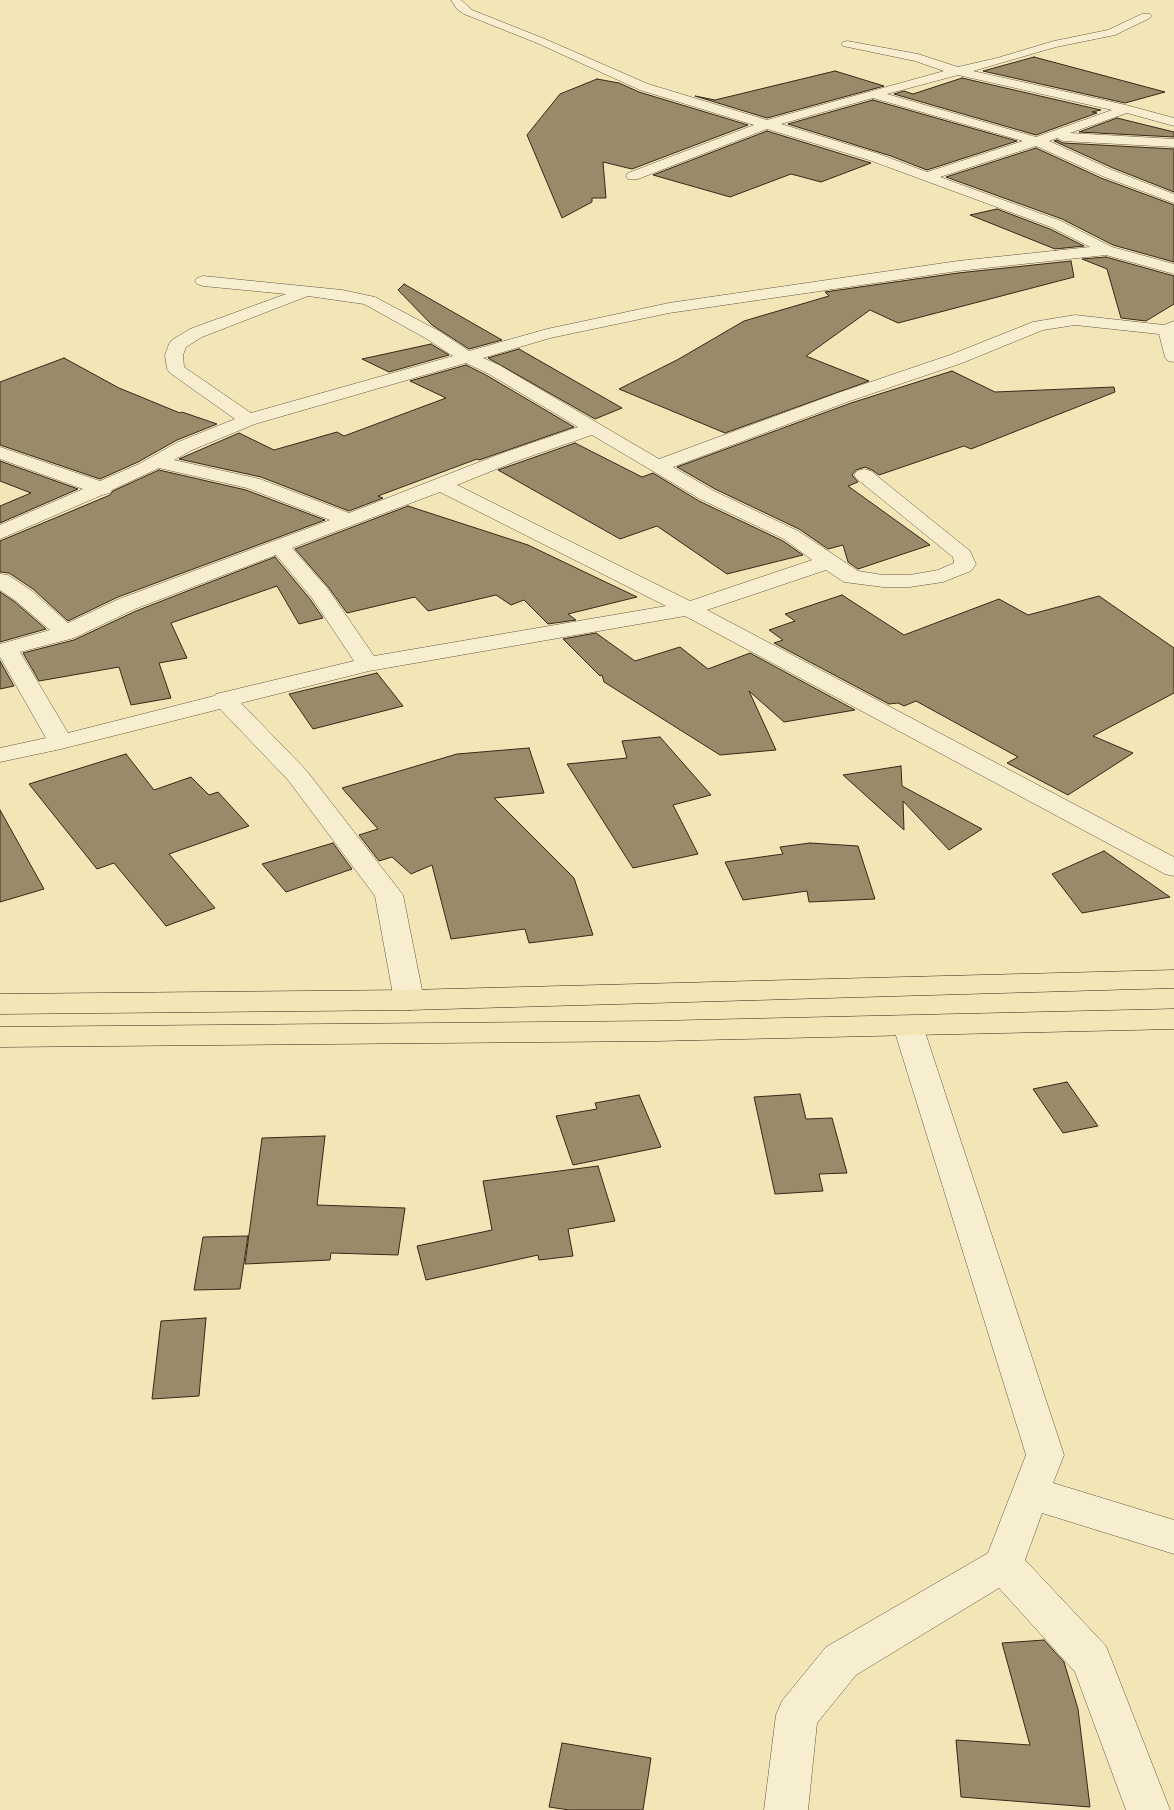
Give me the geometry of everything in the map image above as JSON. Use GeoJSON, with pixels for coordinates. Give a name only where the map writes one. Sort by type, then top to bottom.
{"type":"FeatureCollection","features":[{"type":"Feature","properties":{"kind":"main road"},"geometry":{"type":"LineString","coordinates":[[0,1004],[409,1000],[1174,979]]}},
{"type":"Feature","properties":{"kind":"main road"},"geometry":{"type":"LineString","coordinates":[[0,1037],[646,1031],[1174,1019]]}},
{"type":"Feature","properties":{"kind":"street"},"geometry":{"type":"LineString","coordinates":[[456,0],[468,12],[541,41],[644,88],[768,124],[928,176],[954,188],[1056,224],[1108,250],[1174,269]]}},
{"type":"Feature","properties":{"kind":"street"},"geometry":{"type":"LineString","coordinates":[[633,176],[768,124],[1000,61],[1054,44],[1111,32],[1146,16]]}},
{"type":"Feature","properties":{"kind":"street"},"geometry":{"type":"LineString","coordinates":[[847,44],[918,58],[958,71],[1126,109],[1174,122]]}},
{"type":"Feature","properties":{"kind":"street"},"geometry":{"type":"LineString","coordinates":[[874,94],[1037,142],[1174,200]]}},
{"type":"Feature","properties":{"kind":"street"},"geometry":{"type":"LineString","coordinates":[[928,176],[1037,142],[1126,109]]}},
{"type":"Feature","properties":{"kind":"street"},"geometry":{"type":"LineString","coordinates":[[1052,136],[1174,143]]}},
{"type":"Feature","properties":{"kind":"street"},"geometry":{"type":"LineString","coordinates":[[0,533],[103,489],[185,446],[248,420],[402,374],[547,334],[669,308],[958,266],[1108,250]]}},
{"type":"Feature","properties":{"kind":"street"},"geometry":{"type":"LineString","coordinates":[[203,281],[342,294],[369,300],[467,357],[493,368],[707,495],[791,535],[828,562],[852,576],[883,581],[910,581],[942,576],[965,564],[963,554],[864,475]]}},
{"type":"Feature","properties":{"kind":"street"},"geometry":{"type":"LineString","coordinates":[[248,420],[176,369],[174,355],[178,344],[196,333],[307,292]]}},
{"type":"Feature","properties":{"kind":"street"},"geometry":{"type":"LineString","coordinates":[[657,466],[816,407],[956,359],[1039,326],[1075,320],[1170,328],[1174,356]]}},
{"type":"Feature","properties":{"kind":"street"},"geometry":{"type":"LineString","coordinates":[[61,742],[3,649],[66,633],[127,604],[280,547],[507,458],[594,428]]}},
{"type":"Feature","properties":{"kind":"street"},"geometry":{"type":"LineString","coordinates":[[0,453],[103,489]]}},
{"type":"Feature","properties":{"kind":"street"},"geometry":{"type":"LineString","coordinates":[[157,462],[253,483],[349,520]]}},
{"type":"Feature","properties":{"kind":"street"},"geometry":{"type":"LineString","coordinates":[[441,485],[688,609],[1174,868]]}},
{"type":"Feature","properties":{"kind":"street"},"geometry":{"type":"LineString","coordinates":[[280,547],[320,594],[368,664]]}},
{"type":"Feature","properties":{"kind":"street"},"geometry":{"type":"LineString","coordinates":[[0,755],[61,742],[224,699],[368,664],[688,609],[828,562]]}},
{"type":"Feature","properties":{"kind":"street"},"geometry":{"type":"LineString","coordinates":[[0,580],[24,596],[66,633]]}},
{"type":"Feature","properties":{"kind":"street"},"geometry":{"type":"LineString","coordinates":[[224,699],[297,775],[389,895],[409,1000]]}},
{"type":"Feature","properties":{"kind":"street"},"geometry":{"type":"LineString","coordinates":[[786,1810],[796,1715],[841,1660],[1003,1565],[1045,1455],[908,1026]]}},
{"type":"Feature","properties":{"kind":"street"},"geometry":{"type":"LineString","coordinates":[[1030,1493],[1174,1537]]}},
{"type":"Feature","properties":{"kind":"street"},"geometry":{"type":"LineString","coordinates":[[1003,1565],[1091,1660],[1148,1810]]}},
{"type":"Feature","properties":{"kind":"building"},"geometry":{"type":"Polygon","coordinates":[[[1034,57],[1165,92],[1125,103],[983,71],[1034,57]]]}},
{"type":"Feature","properties":{"kind":"building"},"geometry":{"type":"Polygon","coordinates":[[[835,71],[884,86],[767,118],[695,96],[715,100],[835,71]]]}},
{"type":"Feature","properties":{"kind":"building"},"geometry":{"type":"Polygon","coordinates":[[[962,78],[1101,110],[1036,135],[894,94],[904,91],[913,94],[962,78]]]}},
{"type":"Feature","properties":{"kind":"building"},"geometry":{"type":"Polygon","coordinates":[[[597,79],[619,83],[639,92],[748,125],[632,169],[603,162],[606,198],[592,198],[592,202],[562,218],[527,135],[560,94],[597,79]]]}},
{"type":"Feature","properties":{"kind":"building"},"geometry":{"type":"Polygon","coordinates":[[[873,100],[1017,141],[927,170],[891,156],[788,124],[873,100]]]}},
{"type":"Feature","properties":{"kind":"building"},"geometry":{"type":"Polygon","coordinates":[[[1117,118],[1174,132],[1174,137],[1079,132],[1117,118]]]}},
{"type":"Feature","properties":{"kind":"building"},"geometry":{"type":"Polygon","coordinates":[[[767,131],[871,163],[821,182],[791,174],[730,197],[653,175],[767,131]]]}},
{"type":"Feature","properties":{"kind":"building"},"geometry":{"type":"Polygon","coordinates":[[[1057,140],[1063,143],[1174,149],[1174,192],[1113,168],[1054,141],[1057,140]]]}},
{"type":"Feature","properties":{"kind":"building"},"geometry":{"type":"Polygon","coordinates":[[[1036,148],[1101,178],[1174,205],[1174,262],[1113,245],[1062,219],[946,177],[1036,148]]]}},
{"type":"Feature","properties":{"kind":"building"},"geometry":{"type":"Polygon","coordinates":[[[997,209],[1050,229],[1084,246],[1055,249],[970,215],[997,209]]]}},
{"type":"Feature","properties":{"kind":"building"},"geometry":{"type":"Polygon","coordinates":[[[1106,257],[1174,276],[1174,304],[1146,321],[1121,318],[1107,269],[1082,259],[1106,257]]]}},
{"type":"Feature","properties":{"kind":"building"},"geometry":{"type":"Polygon","coordinates":[[[1071,261],[1074,277],[898,323],[870,310],[806,356],[869,381],[725,433],[619,389],[677,360],[744,321],[829,296],[825,292],[958,273],[1071,261]]]}},
{"type":"Feature","properties":{"kind":"building"},"geometry":{"type":"Polygon","coordinates":[[[404,284],[502,340],[469,349],[432,325],[398,290],[404,284]]]}},
{"type":"Feature","properties":{"kind":"building"},"geometry":{"type":"Polygon","coordinates":[[[431,344],[449,355],[389,372],[362,359],[431,344]]]}},
{"type":"Feature","properties":{"kind":"building"},"geometry":{"type":"Polygon","coordinates":[[[519,349],[622,408],[595,419],[488,358],[519,349]]]}},
{"type":"Feature","properties":{"kind":"building"},"geometry":{"type":"Polygon","coordinates":[[[64,358],[119,388],[180,413],[182,412],[217,424],[177,440],[138,462],[100,479],[0,445],[0,382],[64,358]]]}},
{"type":"Feature","properties":{"kind":"building"},"geometry":{"type":"Polygon","coordinates":[[[466,365],[574,427],[479,460],[477,459],[378,496],[383,498],[349,511],[261,477],[179,459],[239,433],[274,450],[337,432],[344,436],[446,398],[410,381],[466,365]]]}},
{"type":"Feature","properties":{"kind":"building"},"geometry":{"type":"Polygon","coordinates":[[[952,371],[995,392],[1114,387],[1115,392],[971,449],[964,446],[879,475],[865,467],[856,470],[852,475],[858,482],[848,486],[930,545],[858,569],[848,562],[843,545],[828,549],[799,529],[715,489],[677,467],[851,403],[952,371]]]}},
{"type":"Feature","properties":{"kind":"building"},"geometry":{"type":"Polygon","coordinates":[[[575,443],[642,477],[653,473],[699,501],[783,541],[803,555],[727,574],[657,526],[620,539],[498,470],[575,443]]]}},
{"type":"Feature","properties":{"kind":"building"},"geometry":{"type":"Polygon","coordinates":[[[0,461],[78,489],[0,523],[0,506],[31,493],[0,481],[0,461]]]}},
{"type":"Feature","properties":{"kind":"building"},"geometry":{"type":"Polygon","coordinates":[[[159,470],[246,490],[325,520],[118,597],[68,621],[33,589],[9,573],[0,572],[0,541],[110,495],[113,491],[159,470]]]}},
{"type":"Feature","properties":{"kind":"building"},"geometry":{"type":"Polygon","coordinates":[[[408,506],[528,545],[637,597],[568,614],[576,620],[548,624],[524,600],[511,605],[496,595],[428,611],[415,597],[347,613],[329,588],[295,549],[408,506]]]}},
{"type":"Feature","properties":{"kind":"building"},"geometry":{"type":"Polygon","coordinates":[[[275,557],[310,599],[323,618],[299,624],[277,586],[171,623],[187,658],[159,663],[171,698],[131,705],[119,667],[39,681],[23,653],[74,640],[136,611],[275,557]]]}},
{"type":"Feature","properties":{"kind":"building"},"geometry":{"type":"Polygon","coordinates":[[[0,592],[15,602],[46,629],[0,642],[0,592]]]}},
{"type":"Feature","properties":{"kind":"building"},"geometry":{"type":"Polygon","coordinates":[[[842,595],[904,635],[999,599],[1028,615],[1099,596],[1174,648],[1174,693],[1093,736],[1133,753],[1068,795],[1007,763],[1018,757],[916,701],[904,706],[898,703],[889,704],[774,643],[783,640],[769,630],[795,621],[785,614],[842,595]]]}},
{"type":"Feature","properties":{"kind":"building"},"geometry":{"type":"Polygon","coordinates":[[[596,633],[635,661],[680,647],[708,669],[750,653],[855,710],[784,722],[749,691],[776,750],[720,755],[604,682],[602,675],[600,676],[563,639],[596,633]]]}},
{"type":"Feature","properties":{"kind":"building"},"geometry":{"type":"Polygon","coordinates":[[[0,661],[14,686],[0,689],[0,661]]]}},
{"type":"Feature","properties":{"kind":"building"},"geometry":{"type":"Polygon","coordinates":[[[377,673],[403,706],[313,729],[289,694],[377,673]]]}},
{"type":"Feature","properties":{"kind":"building"},"geometry":{"type":"Polygon","coordinates":[[[660,737],[711,795],[673,805],[698,854],[633,868],[567,764],[627,758],[622,741],[660,737]]]}},
{"type":"Feature","properties":{"kind":"building"},"geometry":{"type":"Polygon","coordinates":[[[529,748],[544,793],[494,798],[574,878],[593,935],[529,943],[525,929],[451,939],[432,865],[411,874],[392,857],[379,861],[359,835],[378,829],[342,788],[457,754],[529,748]]]}},
{"type":"Feature","properties":{"kind":"building"},"geometry":{"type":"Polygon","coordinates":[[[126,754],[154,790],[191,777],[209,795],[218,792],[249,826],[169,854],[215,908],[166,926],[114,863],[97,869],[29,784],[126,754]]]}},
{"type":"Feature","properties":{"kind":"building"},"geometry":{"type":"Polygon","coordinates":[[[901,766],[902,786],[982,829],[949,850],[903,801],[904,830],[843,775],[901,766]]]}},
{"type":"Feature","properties":{"kind":"building"},"geometry":{"type":"Polygon","coordinates":[[[0,810],[44,889],[0,902],[0,810]]]}},
{"type":"Feature","properties":{"kind":"building"},"geometry":{"type":"Polygon","coordinates":[[[333,843],[352,869],[286,892],[262,864],[333,843]]]}},
{"type":"Feature","properties":{"kind":"building"},"geometry":{"type":"Polygon","coordinates":[[[810,843],[858,846],[875,899],[809,902],[807,891],[743,900],[725,862],[783,854],[780,847],[810,843]]]}},
{"type":"Feature","properties":{"kind":"building"},"geometry":{"type":"Polygon","coordinates":[[[1104,851],[1170,897],[1082,913],[1052,874],[1104,851]]]}},
{"type":"Feature","properties":{"kind":"building"},"geometry":{"type":"Polygon","coordinates":[[[1067,1082],[1098,1126],[1063,1133],[1033,1089],[1067,1082]]]}},
{"type":"Feature","properties":{"kind":"building"},"geometry":{"type":"Polygon","coordinates":[[[800,1094],[806,1119],[832,1118],[847,1173],[819,1174],[823,1191],[775,1194],[754,1097],[800,1094]]]}},
{"type":"Feature","properties":{"kind":"building"},"geometry":{"type":"Polygon","coordinates":[[[639,1095],[661,1147],[573,1165],[556,1116],[597,1109],[595,1103],[639,1095]]]}},
{"type":"Feature","properties":{"kind":"building"},"geometry":{"type":"Polygon","coordinates":[[[325,1136],[317,1205],[405,1208],[398,1255],[331,1253],[330,1260],[245,1264],[262,1138],[325,1136]]]}},
{"type":"Feature","properties":{"kind":"building"},"geometry":{"type":"Polygon","coordinates":[[[598,1166],[615,1221],[568,1229],[573,1256],[539,1260],[538,1255],[426,1280],[417,1246],[492,1230],[483,1181],[598,1166]]]}},
{"type":"Feature","properties":{"kind":"building"},"geometry":{"type":"Polygon","coordinates":[[[248,1236],[240,1289],[194,1290],[203,1237],[248,1236]]]}},
{"type":"Feature","properties":{"kind":"building"},"geometry":{"type":"Polygon","coordinates":[[[206,1318],[199,1396],[152,1399],[161,1321],[206,1318]]]}},
{"type":"Feature","properties":{"kind":"building"},"geometry":{"type":"Polygon","coordinates":[[[1044,1640],[1064,1662],[1078,1709],[1090,1807],[961,1797],[956,1740],[1030,1745],[1002,1643],[1044,1640]]]}},
{"type":"Feature","properties":{"kind":"building"},"geometry":{"type":"Polygon","coordinates":[[[562,1743],[651,1758],[643,1810],[569,1810],[549,1807],[562,1743]]]}}]}
